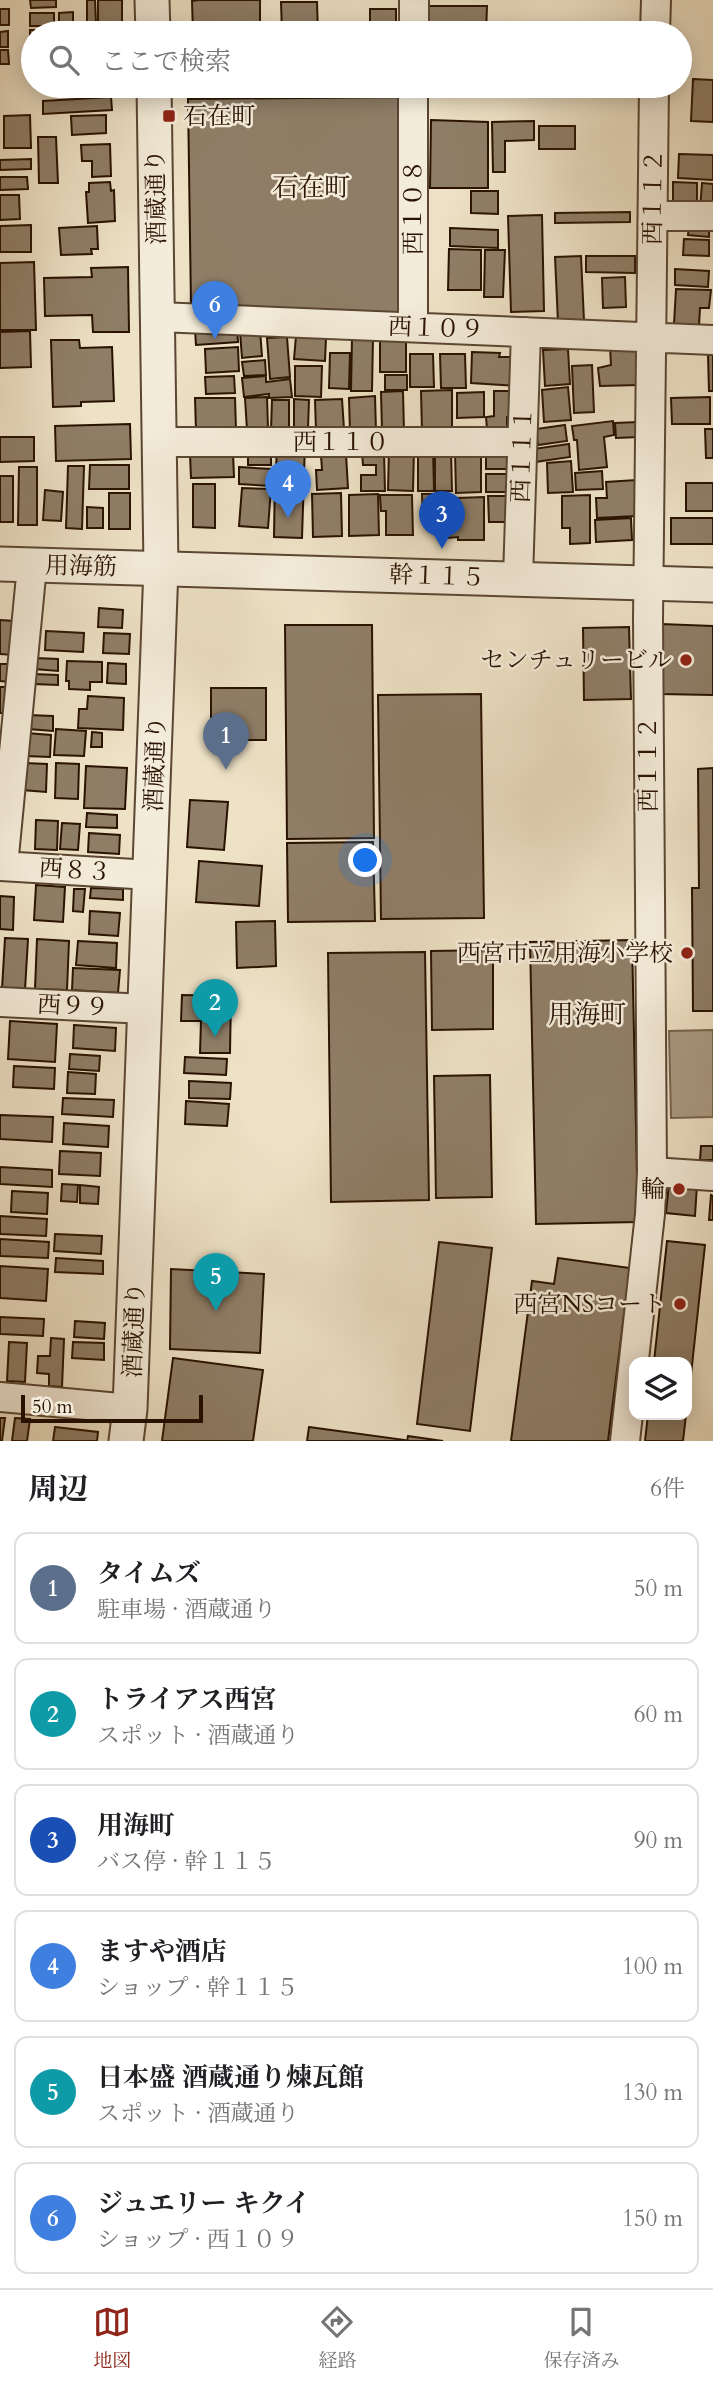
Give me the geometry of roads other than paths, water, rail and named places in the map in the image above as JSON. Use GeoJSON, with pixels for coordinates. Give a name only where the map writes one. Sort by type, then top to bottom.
{"type":"FeatureCollection","features":[{"type":"Feature","properties":{"kind":"street"},"geometry":{"type":"LineString","coordinates":[[152,0],[153,21]]}},
{"type":"Feature","properties":{"kind":"street"},"geometry":{"type":"LineString","coordinates":[[414,0],[414,21]]}},
{"type":"Feature","properties":{"kind":"street"},"geometry":{"type":"LineString","coordinates":[[655,21],[656,0]]}},
{"type":"Feature","properties":{"kind":"street","name":"酒蔵通り"},"geometry":{"type":"LineString","coordinates":[[128,1425],[161,567],[154,98]]}},
{"type":"Feature","properties":{"kind":"street","name":"西１０８"},"geometry":{"type":"LineString","coordinates":[[413,98],[413,327]]}},
{"type":"Feature","properties":{"kind":"street","name":"西１１２"},"geometry":{"type":"LineString","coordinates":[[625,1441],[650,1214],[652,1172],[649,583],[654,98]]}},
{"type":"Feature","properties":{"kind":"street"},"geometry":{"type":"LineString","coordinates":[[653,216],[713,216]]}},
{"type":"Feature","properties":{"kind":"street","name":"西１０９"},"geometry":{"type":"LineString","coordinates":[[158,317],[713,340]]}},
{"type":"Feature","properties":{"kind":"street","name":"西１１１"},"geometry":{"type":"LineString","coordinates":[[518,578],[526,332]]}},
{"type":"Feature","properties":{"kind":"street","name":"西１１０"},"geometry":{"type":"LineString","coordinates":[[160,442],[522,442]]}},
{"type":"Feature","properties":{"kind":"street"},"geometry":{"type":"LineString","coordinates":[[2,866],[16,565]]}},
{"type":"Feature","properties":{"kind":"street","name":"用海筋"},"geometry":{"type":"LineString","coordinates":[[16,565],[161,567]]}},
{"type":"Feature","properties":{"kind":"street","name":"幹１１５"},"geometry":{"type":"LineString","coordinates":[[161,567],[713,585]]}},
{"type":"Feature","properties":{"kind":"street","name":"西８３"},"geometry":{"type":"LineString","coordinates":[[2,866],[151,875]]}},
{"type":"Feature","properties":{"kind":"street","name":"西９９"},"geometry":{"type":"LineString","coordinates":[[0,1002],[146,1009]]}},
{"type":"Feature","properties":{"kind":"street"},"geometry":{"type":"LineString","coordinates":[[652,1172],[713,1176]]}},
{"type":"Feature","properties":{"kind":"street"},"geometry":{"type":"LineString","coordinates":[[0,1397],[128,1425]]}},
{"type":"Feature","properties":{"kind":"place","name":"石在町"},"geometry":{"type":"Point","coordinates":[169,116]}},
{"type":"Feature","properties":{"kind":"place","name":"ジュエリー キクイ"},"geometry":{"type":"Point","coordinates":[215,339]}},
{"type":"Feature","properties":{"kind":"place","name":"ますや酒店"},"geometry":{"type":"Point","coordinates":[288,518]}},
{"type":"Feature","properties":{"kind":"place","name":"用海町"},"geometry":{"type":"Point","coordinates":[442,549]}},
{"type":"Feature","properties":{"kind":"place","name":"センチュリービル"},"geometry":{"type":"Point","coordinates":[686,660]}},
{"type":"Feature","properties":{"kind":"place","name":"タイムズ"},"geometry":{"type":"Point","coordinates":[226,770]}},
{"type":"Feature","properties":{"kind":"place","name":"西宮市立用海小学校"},"geometry":{"type":"Point","coordinates":[687,953]}},
{"type":"Feature","properties":{"kind":"place","name":"トライアス西宮"},"geometry":{"type":"Point","coordinates":[215,1037]}},
{"type":"Feature","properties":{"kind":"place","name":"輪"},"geometry":{"type":"Point","coordinates":[679,1189]}},
{"type":"Feature","properties":{"kind":"place","name":"西宮NSコート"},"geometry":{"type":"Point","coordinates":[680,1304]}},
{"type":"Feature","properties":{"kind":"place","name":"日本盛 酒蔵通り煉瓦館"},"geometry":{"type":"Point","coordinates":[216,1311]}},
{"type":"Feature","properties":{"kind":"district","name":"石在町"},"geometry":{"type":"Point","coordinates":[311,187]}},
{"type":"Feature","properties":{"kind":"district","name":"用海町"},"geometry":{"type":"Point","coordinates":[587,1014]}}]}
